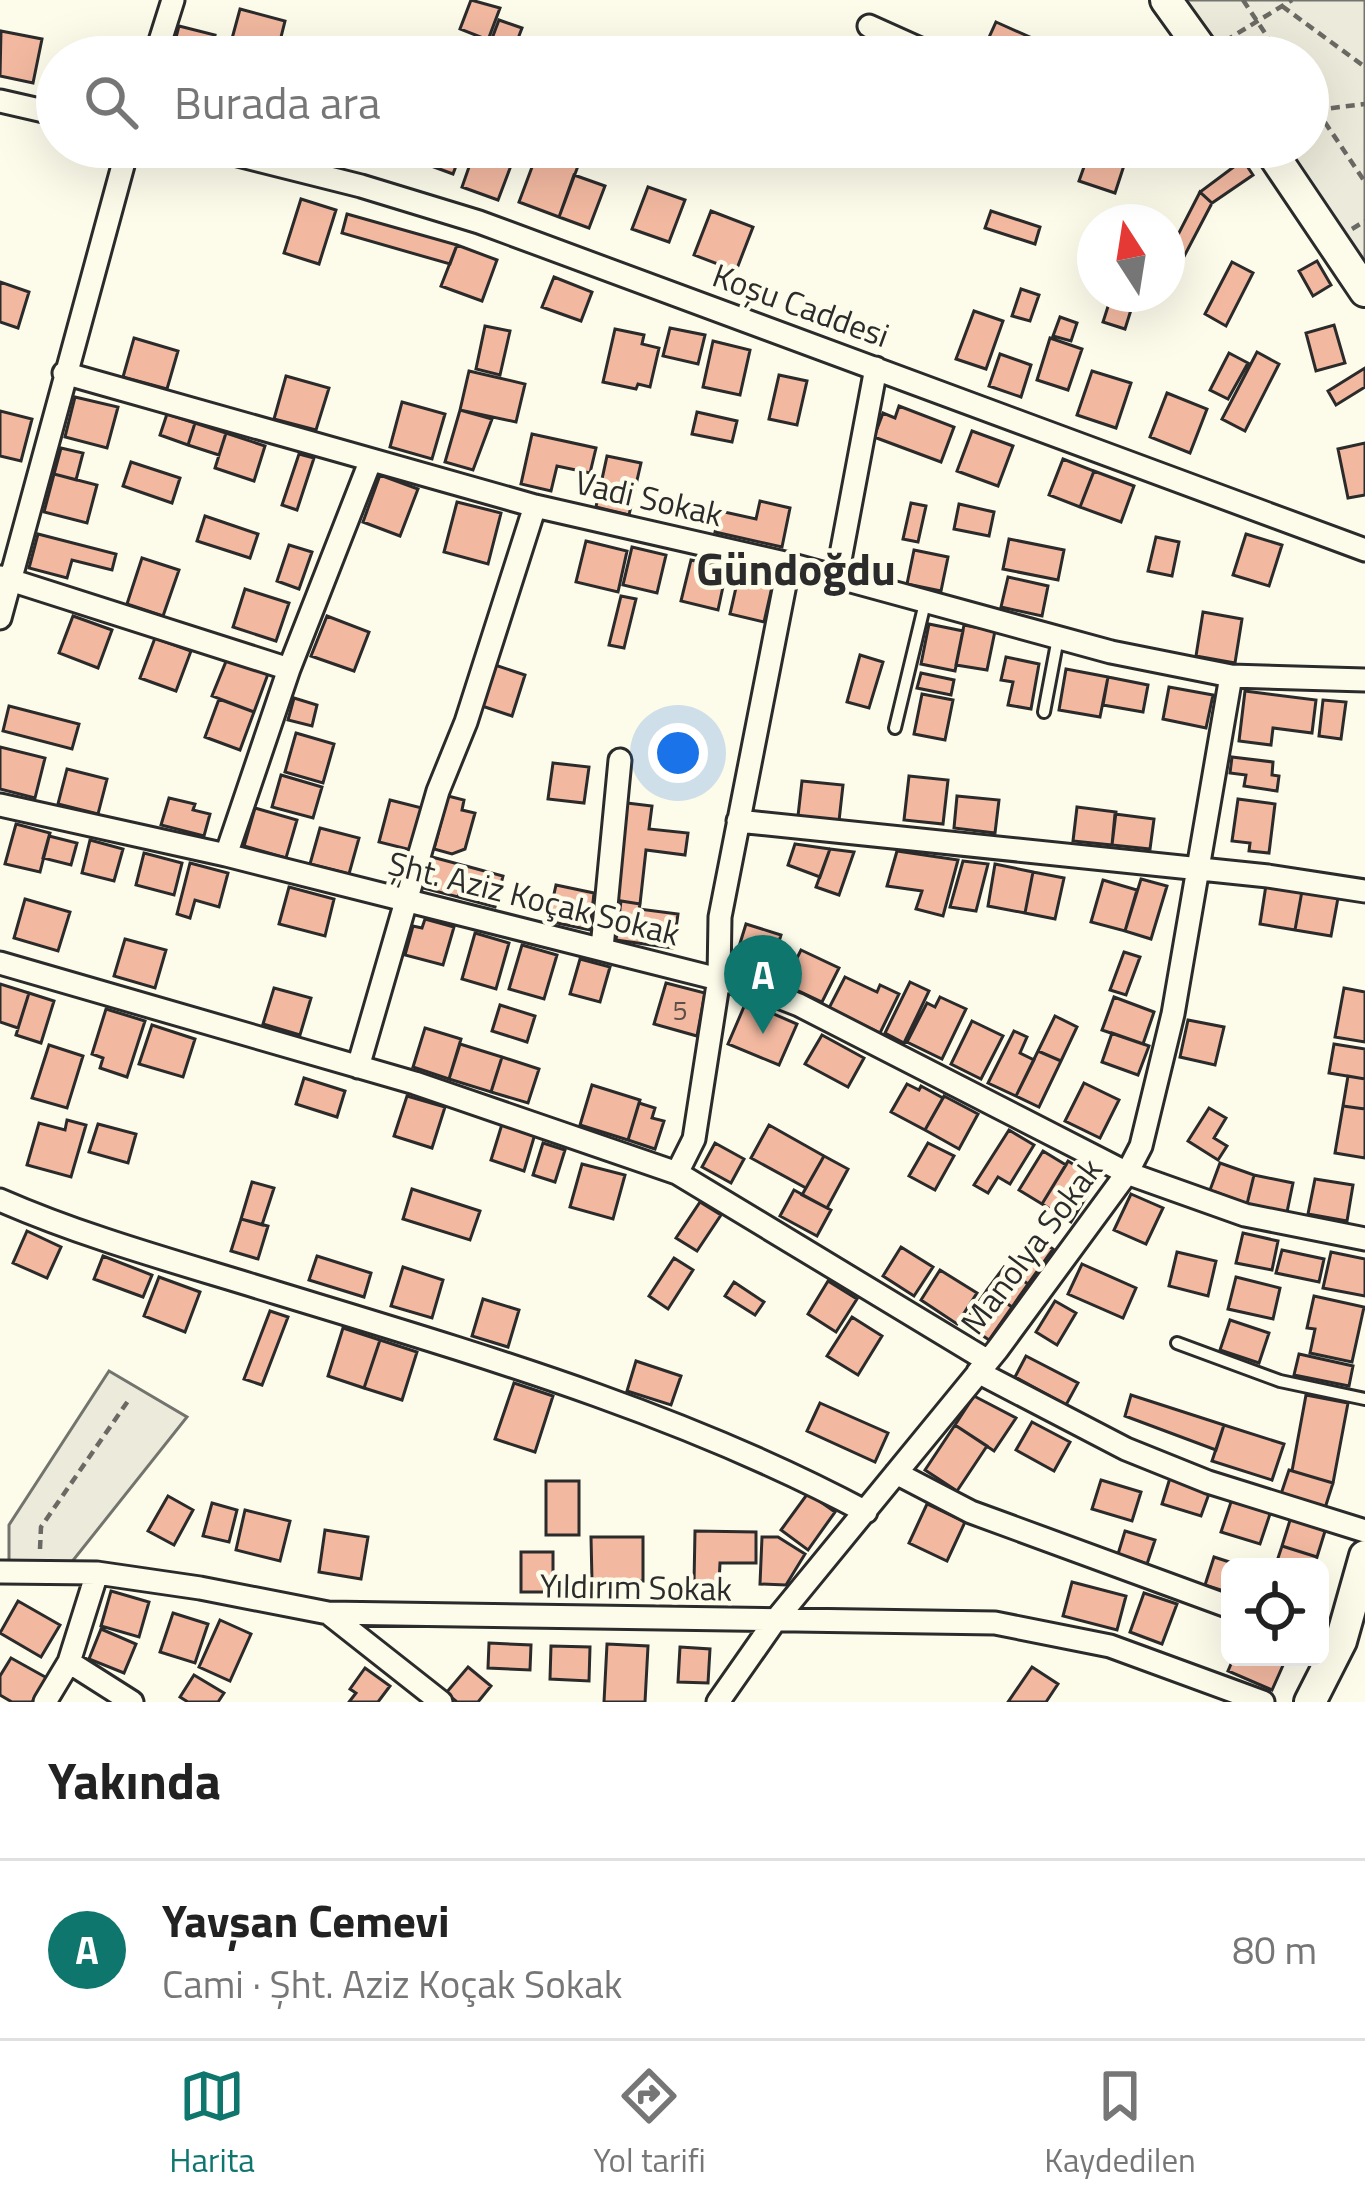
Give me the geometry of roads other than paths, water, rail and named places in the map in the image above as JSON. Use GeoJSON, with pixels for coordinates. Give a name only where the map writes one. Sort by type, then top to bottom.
{"type":"FeatureCollection","features":[{"type":"Feature","properties":{"kind":"street"},"geometry":{"type":"LineString","coordinates":[[162,36],[173,0]]}},
{"type":"Feature","properties":{"kind":"street"},"geometry":{"type":"LineString","coordinates":[[1166,0],[1192,36]]}},
{"type":"Feature","properties":{"kind":"street"},"geometry":{"type":"LineString","coordinates":[[869,26],[891,36]]}},
{"type":"Feature","properties":{"kind":"street"},"geometry":{"type":"LineString","coordinates":[[0,101],[36,109]]}},
{"type":"Feature","properties":{"kind":"street"},"geometry":{"type":"LineString","coordinates":[[0,618],[4,578],[122,168]]}},
{"type":"Feature","properties":{"kind":"street","name":"Koşu Caddesi"},"geometry":{"type":"LineString","coordinates":[[289,168],[479,222],[1365,550]]}},
{"type":"Feature","properties":{"kind":"street"},"geometry":{"type":"LineString","coordinates":[[1282,168],[1365,291]]}},
{"type":"Feature","properties":{"kind":"street"},"geometry":{"type":"LineString","coordinates":[[837,576],[876,368]]}},
{"type":"Feature","properties":{"kind":"street","name":"Vadi Sokak"},"geometry":{"type":"LineString","coordinates":[[64,373],[536,506],[837,576],[1058,637],[1231,676],[1365,680]]}},
{"type":"Feature","properties":{"kind":"street"},"geometry":{"type":"LineString","coordinates":[[226,855],[289,669],[370,461]]}},
{"type":"Feature","properties":{"kind":"street"},"geometry":{"type":"LineString","coordinates":[[358,1067],[438,791],[466,722],[536,506]]}},
{"type":"Feature","properties":{"kind":"street"},"geometry":{"type":"LineString","coordinates":[[677,1172],[694,1139],[719,979],[720,917],[789,564]]}},
{"type":"Feature","properties":{"kind":"street"},"geometry":{"type":"LineString","coordinates":[[4,578],[289,669]]}},
{"type":"Feature","properties":{"kind":"street","name":"Manolya Sokak"},"geometry":{"type":"LineString","coordinates":[[718,1702],[774,1622],[983,1366],[1127,1173],[1141,1146],[1158,1083],[1231,676]]}},
{"type":"Feature","properties":{"kind":"street"},"geometry":{"type":"LineString","coordinates":[[602,948],[620,760]]}},
{"type":"Feature","properties":{"kind":"street","name":"Şht. Aziz Koçak Sokak"},"geometry":{"type":"LineString","coordinates":[[0,805],[226,855],[719,979],[799,1006],[1127,1173],[1245,1215],[1365,1239]]}},
{"type":"Feature","properties":{"kind":"street"},"geometry":{"type":"LineString","coordinates":[[739,821],[1365,890]]}},
{"type":"Feature","properties":{"kind":"street"},"geometry":{"type":"LineString","coordinates":[[0,964],[532,1120],[677,1172],[1055,1415],[1208,1482],[1365,1531]]}},
{"type":"Feature","properties":{"kind":"street"},"geometry":{"type":"LineString","coordinates":[[0,1200],[73,1228],[520,1369],[729,1445],[866,1512]]}},
{"type":"Feature","properties":{"kind":"street"},"geometry":{"type":"LineString","coordinates":[[896,1473],[971,1512],[1221,1604]]}},
{"type":"Feature","properties":{"kind":"street"},"geometry":{"type":"LineString","coordinates":[[1310,1702],[1365,1556]]}},
{"type":"Feature","properties":{"kind":"street","name":"Yıldırım Sokak"},"geometry":{"type":"LineString","coordinates":[[0,1572],[98,1573],[328,1613],[995,1623],[1111,1646],[1263,1702]]}},
{"type":"Feature","properties":{"kind":"street"},"geometry":{"type":"LineString","coordinates":[[45,1702],[69,1662],[98,1573]]}},
{"type":"Feature","properties":{"kind":"street"},"geometry":{"type":"LineString","coordinates":[[328,1613],[441,1702]]}},
{"type":"Feature","properties":{"kind":"street"},"geometry":{"type":"LineString","coordinates":[[69,1662],[132,1702]]}},
{"type":"Feature","properties":{"kind":"lane"},"geometry":{"type":"LineString","coordinates":[[895,728],[926,600]]}},
{"type":"Feature","properties":{"kind":"lane"},"geometry":{"type":"LineString","coordinates":[[1044,712],[1058,637]]}},
{"type":"Feature","properties":{"kind":"lane"},"geometry":{"type":"LineString","coordinates":[[1177,1343],[1280,1381],[1365,1399]]}},
{"type":"Feature","properties":{"kind":"place","name":"Yavşan Cemevi"},"geometry":{"type":"Point","coordinates":[763,1034]}},
{"type":"Feature","properties":{"kind":"district","name":"Gündoğdu"},"geometry":{"type":"Point","coordinates":[796,568]}}]}
